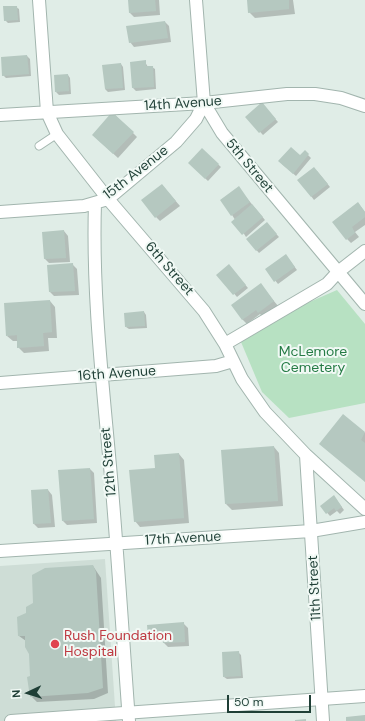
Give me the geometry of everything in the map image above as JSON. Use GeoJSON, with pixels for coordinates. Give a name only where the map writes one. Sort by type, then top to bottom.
{"type":"FeatureCollection","features":[{"type":"Feature","properties":{"kind":"street","name":"6th Street"},"geometry":{"type":"LineString","coordinates":[[38,0],[47,112],[57,134],[108,199],[204,311],[225,344],[253,398],[306,455],[365,508]]}},
{"type":"Feature","properties":{"kind":"street","name":"5th Street"},"geometry":{"type":"LineString","coordinates":[[196,0],[204,103],[222,133],[365,304]]}},
{"type":"Feature","properties":{"kind":"street","name":"14th Avenue"},"geometry":{"type":"LineString","coordinates":[[0,115],[204,103],[287,94],[315,94],[341,98],[365,106]]}},
{"type":"Feature","properties":{"kind":"street","name":"15th Avenue"},"geometry":{"type":"LineString","coordinates":[[0,212],[84,206],[108,199],[176,142],[196,120],[204,103]]}},
{"type":"Feature","properties":{"kind":"street","name":"12th Street"},"geometry":{"type":"LineString","coordinates":[[95,203],[94,238],[102,376],[117,542],[129,717]]}},
{"type":"Feature","properties":{"kind":"street"},"geometry":{"type":"LineString","coordinates":[[225,344],[327,284],[338,272],[365,251]]}},
{"type":"Feature","properties":{"kind":"street","name":"16th Avenue"},"geometry":{"type":"LineString","coordinates":[[0,383],[216,366],[233,361]]}},
{"type":"Feature","properties":{"kind":"street","name":"11th Street"},"geometry":{"type":"LineString","coordinates":[[306,455],[323,721]]}},
{"type":"Feature","properties":{"kind":"street","name":"17th Avenue"},"geometry":{"type":"LineString","coordinates":[[0,551],[117,542],[311,531],[365,522]]}},
{"type":"Feature","properties":{"kind":"street"},"geometry":{"type":"LineString","coordinates":[[11,721],[129,717],[365,696]]}},
{"type":"Feature","properties":{"kind":"lane"},"geometry":{"type":"LineString","coordinates":[[39,146],[57,134]]}},
{"type":"Feature","properties":{"kind":"shaded area","name":"Rush Foundation Hospital"},"geometry":{"type":"Polygon","coordinates":[[[105,559],[116,721],[0,721],[0,566],[105,559]]]}},
{"type":"Feature","properties":{"kind":"green space","name":"McLemore Cemetery"},"geometry":{"type":"Polygon","coordinates":[[[337,290],[365,324],[365,403],[289,418],[262,392],[241,342],[305,304],[337,290]]]}},
{"type":"Feature","properties":{"kind":"building"},"geometry":{"type":"Polygon","coordinates":[[[128,0],[155,0],[156,11],[129,13],[128,0]]]}},
{"type":"Feature","properties":{"kind":"building"},"geometry":{"type":"Polygon","coordinates":[[[247,0],[289,0],[289,9],[248,13],[247,0]]]}},
{"type":"Feature","properties":{"kind":"building"},"geometry":{"type":"Polygon","coordinates":[[[3,6],[17,6],[18,20],[4,21],[3,6]]]}},
{"type":"Feature","properties":{"kind":"building"},"geometry":{"type":"Polygon","coordinates":[[[165,21],[168,38],[129,43],[126,26],[165,21]]]}},
{"type":"Feature","properties":{"kind":"building"},"geometry":{"type":"Polygon","coordinates":[[[27,55],[29,74],[2,76],[1,57],[27,55]]]}},
{"type":"Feature","properties":{"kind":"building"},"geometry":{"type":"Polygon","coordinates":[[[146,60],[146,66],[153,66],[154,87],[132,88],[130,62],[146,60]]]}},
{"type":"Feature","properties":{"kind":"building"},"geometry":{"type":"Polygon","coordinates":[[[121,63],[123,88],[105,89],[102,65],[121,63]]]}},
{"type":"Feature","properties":{"kind":"building"},"geometry":{"type":"Polygon","coordinates":[[[68,74],[69,91],[55,92],[54,75],[68,74]]]}},
{"type":"Feature","properties":{"kind":"building"},"geometry":{"type":"Polygon","coordinates":[[[262,102],[276,119],[259,133],[245,117],[262,102]]]}},
{"type":"Feature","properties":{"kind":"building"},"geometry":{"type":"Polygon","coordinates":[[[112,112],[134,132],[113,154],[92,135],[112,112]]]}},
{"type":"Feature","properties":{"kind":"building"},"geometry":{"type":"Polygon","coordinates":[[[291,147],[300,155],[305,150],[309,154],[293,174],[278,161],[291,147]]]}},
{"type":"Feature","properties":{"kind":"building"},"geometry":{"type":"Polygon","coordinates":[[[202,148],[219,164],[205,179],[188,163],[202,148]]]}},
{"type":"Feature","properties":{"kind":"building"},"geometry":{"type":"Polygon","coordinates":[[[314,167],[328,184],[311,197],[297,180],[314,167]]]}},
{"type":"Feature","properties":{"kind":"building"},"geometry":{"type":"Polygon","coordinates":[[[162,184],[176,201],[155,218],[141,200],[162,184]]]}},
{"type":"Feature","properties":{"kind":"building"},"geometry":{"type":"Polygon","coordinates":[[[239,186],[250,202],[231,216],[220,200],[239,186]]]}},
{"type":"Feature","properties":{"kind":"building"},"geometry":{"type":"Polygon","coordinates":[[[358,202],[365,212],[365,217],[352,227],[355,233],[346,240],[332,222],[358,202]]]}},
{"type":"Feature","properties":{"kind":"building"},"geometry":{"type":"Polygon","coordinates":[[[252,204],[263,217],[242,235],[231,222],[252,204]]]}},
{"type":"Feature","properties":{"kind":"building"},"geometry":{"type":"Polygon","coordinates":[[[267,222],[277,234],[256,251],[246,239],[267,222]]]}},
{"type":"Feature","properties":{"kind":"building"},"geometry":{"type":"Polygon","coordinates":[[[64,230],[66,258],[44,259],[42,232],[64,230]]]}},
{"type":"Feature","properties":{"kind":"building"},"geometry":{"type":"Polygon","coordinates":[[[286,254],[295,267],[274,282],[265,269],[286,254]]]}},
{"type":"Feature","properties":{"kind":"building"},"geometry":{"type":"Polygon","coordinates":[[[73,263],[75,291],[49,292],[47,265],[73,263]]]}},
{"type":"Feature","properties":{"kind":"building"},"geometry":{"type":"Polygon","coordinates":[[[229,264],[246,285],[233,295],[216,275],[229,264]]]}},
{"type":"Feature","properties":{"kind":"building"},"geometry":{"type":"Polygon","coordinates":[[[261,283],[274,301],[258,313],[256,310],[242,320],[231,305],[261,283]]]}},
{"type":"Feature","properties":{"kind":"building"},"geometry":{"type":"Polygon","coordinates":[[[50,300],[52,332],[43,333],[44,346],[17,348],[17,335],[6,336],[4,303],[50,300]]]}},
{"type":"Feature","properties":{"kind":"building"},"geometry":{"type":"Polygon","coordinates":[[[144,311],[145,326],[125,327],[124,313],[144,311]]]}},
{"type":"Feature","properties":{"kind":"building"},"geometry":{"type":"Polygon","coordinates":[[[343,414],[365,432],[361,440],[365,443],[365,482],[319,444],[343,414]]]}},
{"type":"Feature","properties":{"kind":"building"},"geometry":{"type":"Polygon","coordinates":[[[274,446],[278,501],[225,504],[221,450],[274,446]]]}},
{"type":"Feature","properties":{"kind":"building"},"geometry":{"type":"Polygon","coordinates":[[[179,453],[184,518],[134,522],[129,470],[155,468],[154,455],[179,453]]]}},
{"type":"Feature","properties":{"kind":"building"},"geometry":{"type":"Polygon","coordinates":[[[90,468],[94,519],[62,521],[58,470],[90,468]]]}},
{"type":"Feature","properties":{"kind":"building"},"geometry":{"type":"Polygon","coordinates":[[[48,489],[51,523],[33,524],[31,490],[48,489]]]}},
{"type":"Feature","properties":{"kind":"building"},"geometry":{"type":"Polygon","coordinates":[[[334,495],[342,507],[336,511],[334,508],[326,514],[320,506],[334,495]]]}},
{"type":"Feature","properties":{"kind":"building"},"geometry":{"type":"Polygon","coordinates":[[[93,565],[96,572],[103,688],[88,693],[30,697],[27,677],[30,676],[29,654],[25,647],[25,636],[18,636],[17,617],[26,613],[26,607],[33,603],[32,575],[45,568],[93,565]]]}},
{"type":"Feature","properties":{"kind":"building"},"geometry":{"type":"Polygon","coordinates":[[[184,622],[185,642],[163,643],[162,636],[148,637],[147,625],[184,622]]]}},
{"type":"Feature","properties":{"kind":"building"},"geometry":{"type":"Polygon","coordinates":[[[239,651],[241,676],[223,677],[222,652],[239,651]]]}},
{"type":"Feature","properties":{"kind":"building"},"geometry":{"type":"Polygon","coordinates":[[[365,715],[365,721],[346,721],[346,717],[365,715]]]}},
{"type":"Feature","properties":{"kind":"building"},"geometry":{"type":"Polygon","coordinates":[[[306,719],[306,721],[295,721],[295,720],[306,719]]]}},
{"type":"Feature","properties":{"kind":"place","name":"Rush Foundation Hospital"},"geometry":{"type":"Point","coordinates":[55,644]}}]}
